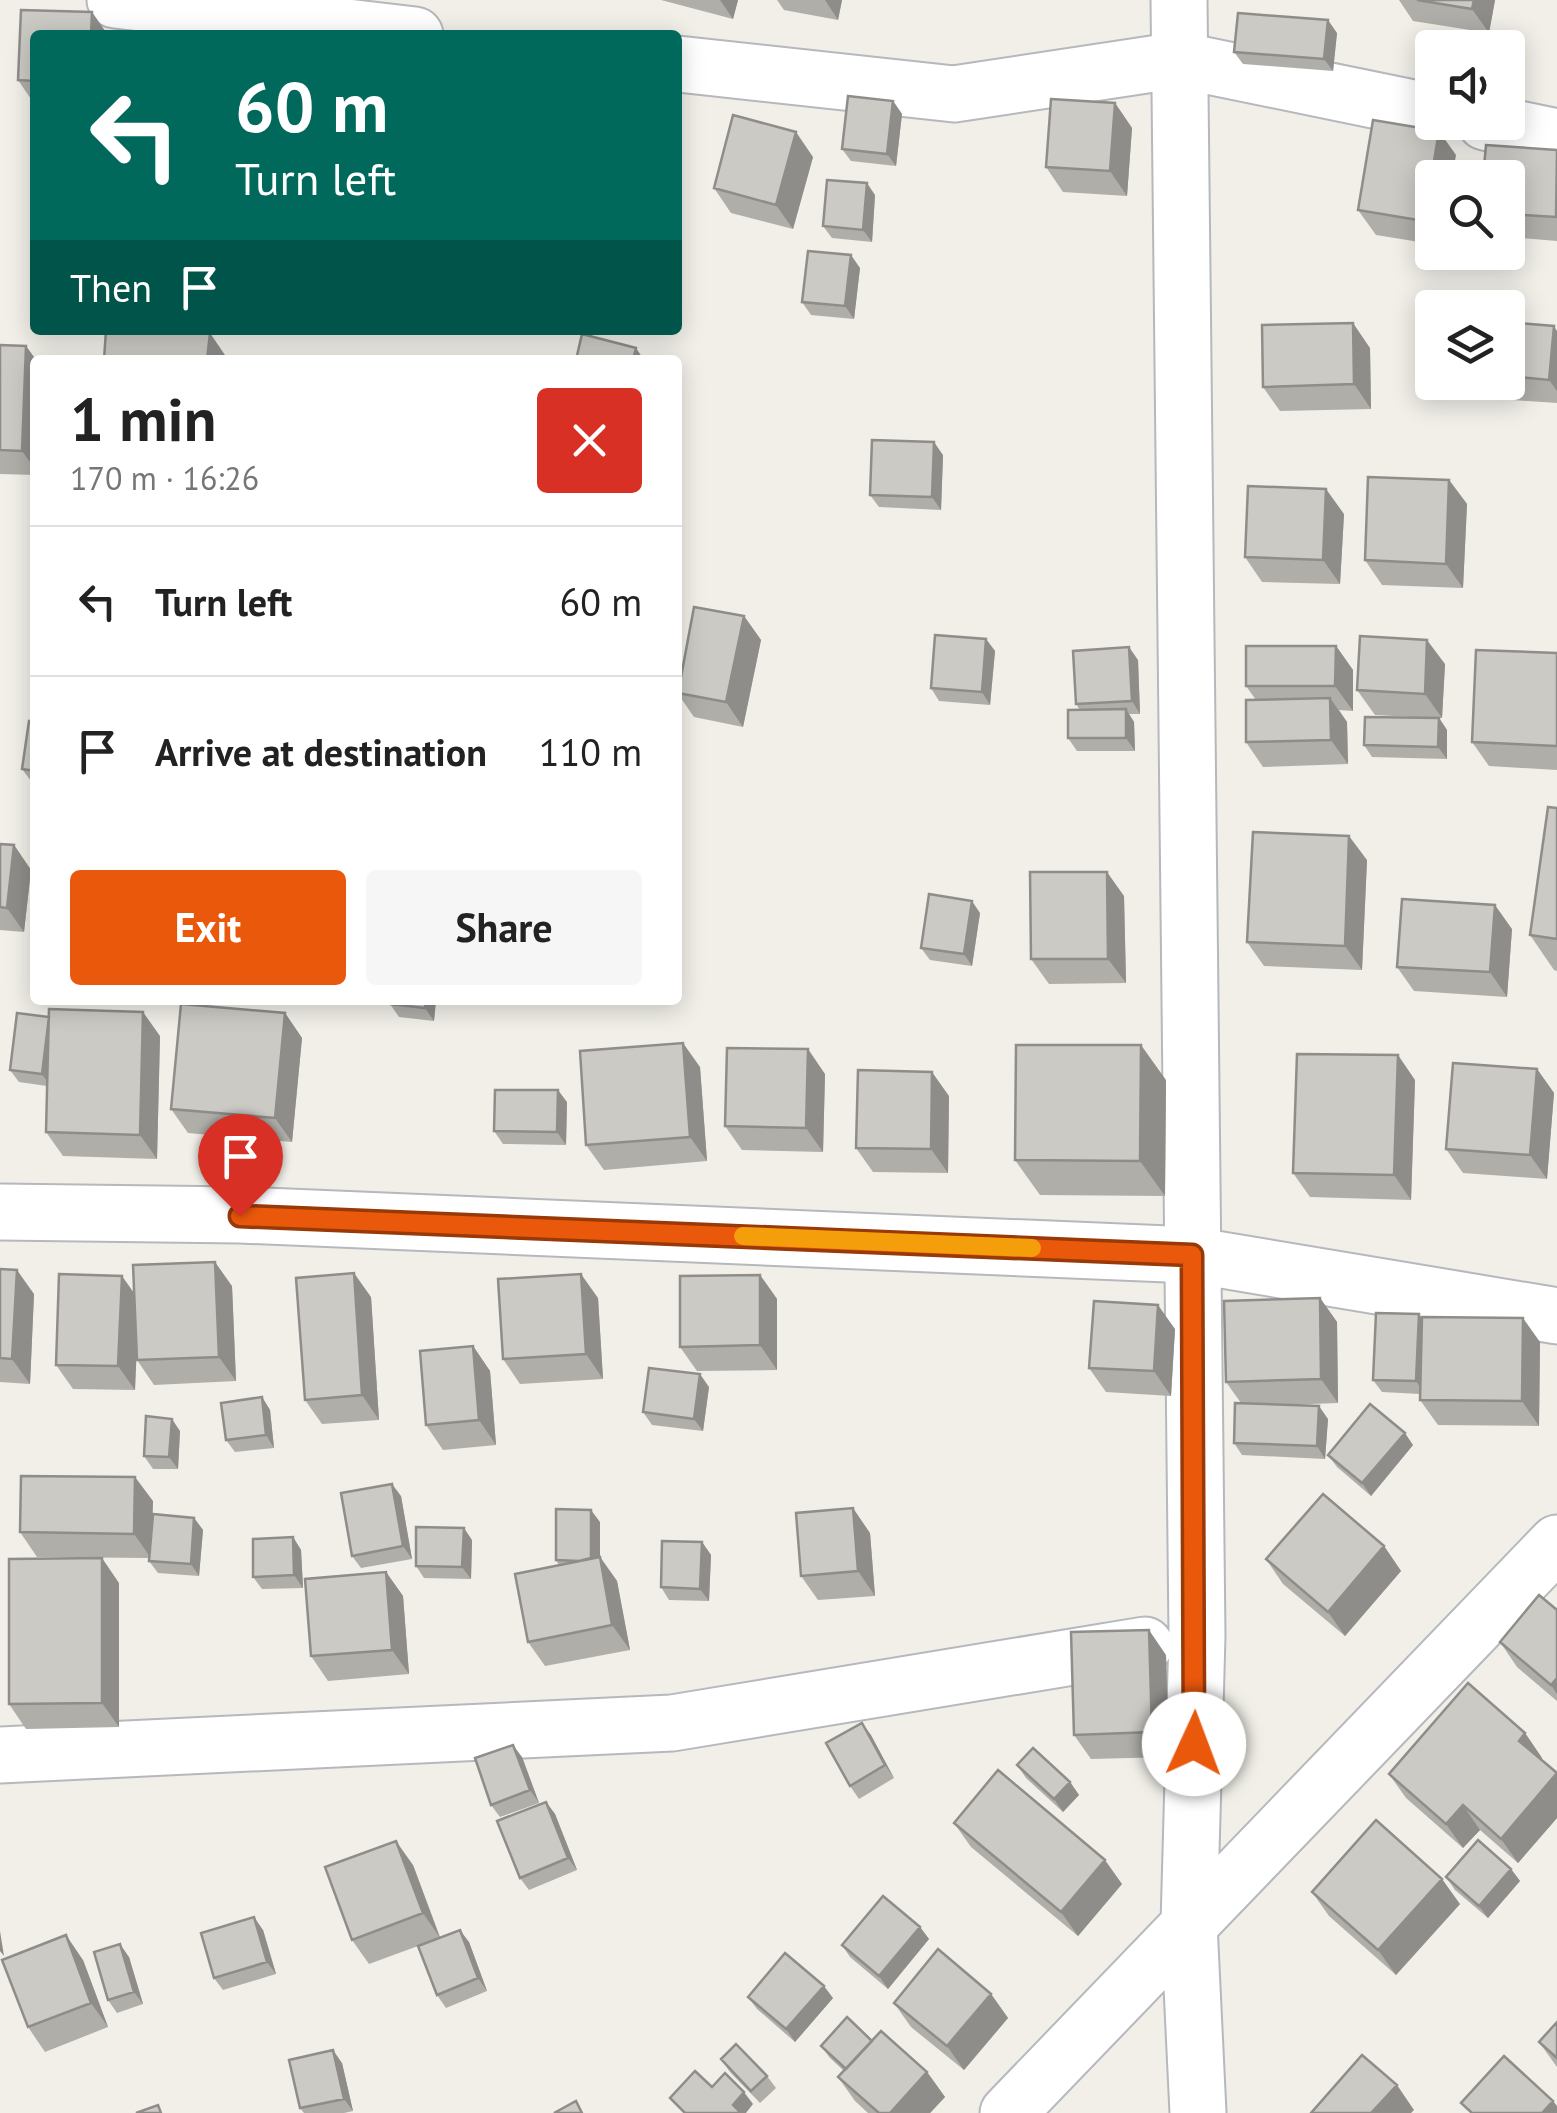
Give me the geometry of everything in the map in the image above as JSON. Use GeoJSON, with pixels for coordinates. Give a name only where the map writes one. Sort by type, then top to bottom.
{"type":"FeatureCollection","features":[{"type":"Feature","properties":{"kind":"street"},"geometry":{"type":"LineString","coordinates":[[115,0],[373,30]]}},
{"type":"Feature","properties":{"kind":"street"},"geometry":{"type":"LineString","coordinates":[[1178,0],[1197,1636],[1188,1924],[1198,2113]]}},
{"type":"Feature","properties":{"kind":"street"},"geometry":{"type":"LineString","coordinates":[[682,64],[954,94],[1179,60],[1415,109]]}},
{"type":"Feature","properties":{"kind":"street"},"geometry":{"type":"LineString","coordinates":[[1525,130],[1557,137]]}},
{"type":"Feature","properties":{"kind":"street"},"geometry":{"type":"LineString","coordinates":[[0,1212],[240,1216],[1192,1255],[1557,1316]]}},
{"type":"Feature","properties":{"kind":"street"},"geometry":{"type":"LineString","coordinates":[[1008,2113],[1557,1543]]}},
{"type":"Feature","properties":{"kind":"street"},"geometry":{"type":"LineString","coordinates":[[0,1755],[672,1723],[1197,1636]]}},
{"type":"Feature","properties":{"kind":"building"},"geometry":{"type":"Polygon","coordinates":[[[1417,0],[1474,0],[1472,9],[1417,0]]]}},
{"type":"Feature","properties":{"kind":"building"},"geometry":{"type":"Polygon","coordinates":[[[21,10],[92,12],[91,30],[30,30],[30,81],[18,80],[21,10]]]}},
{"type":"Feature","properties":{"kind":"building"},"geometry":{"type":"Polygon","coordinates":[[[1238,13],[1328,20],[1324,59],[1234,52],[1238,13]]]}},
{"type":"Feature","properties":{"kind":"building"},"geometry":{"type":"Polygon","coordinates":[[[848,96],[893,101],[887,154],[842,149],[848,96]]]}},
{"type":"Feature","properties":{"kind":"building"},"geometry":{"type":"Polygon","coordinates":[[[1051,99],[1115,103],[1110,171],[1046,167],[1051,99]]]}},
{"type":"Feature","properties":{"kind":"building"},"geometry":{"type":"Polygon","coordinates":[[[733,115],[796,132],[776,205],[714,188],[733,115]]]}},
{"type":"Feature","properties":{"kind":"building"},"geometry":{"type":"Polygon","coordinates":[[[1373,120],[1415,127],[1415,140],[1438,140],[1434,160],[1415,160],[1415,220],[1358,210],[1373,120]]]}},
{"type":"Feature","properties":{"kind":"building"},"geometry":{"type":"Polygon","coordinates":[[[1486,145],[1557,150],[1556,217],[1525,215],[1525,160],[1485,160],[1486,145]]]}},
{"type":"Feature","properties":{"kind":"building"},"geometry":{"type":"Polygon","coordinates":[[[827,180],[867,183],[863,230],[823,226],[827,180]]]}},
{"type":"Feature","properties":{"kind":"building"},"geometry":{"type":"Polygon","coordinates":[[[808,251],[851,255],[845,306],[802,302],[808,251]]]}},
{"type":"Feature","properties":{"kind":"building"},"geometry":{"type":"Polygon","coordinates":[[[1353,323],[1354,384],[1263,387],[1262,325],[1353,323]]]}},
{"type":"Feature","properties":{"kind":"building"},"geometry":{"type":"Polygon","coordinates":[[[1525,323],[1554,326],[1549,380],[1525,378],[1525,323]]]}},
{"type":"Feature","properties":{"kind":"building"},"geometry":{"type":"Polygon","coordinates":[[[106,335],[210,335],[208,355],[104,355],[106,335]]]}},
{"type":"Feature","properties":{"kind":"building"},"geometry":{"type":"Polygon","coordinates":[[[582,335],[636,348],[634,355],[577,355],[582,335]]]}},
{"type":"Feature","properties":{"kind":"building"},"geometry":{"type":"Polygon","coordinates":[[[0,345],[26,346],[22,451],[0,450],[0,345]]]}},
{"type":"Feature","properties":{"kind":"building"},"geometry":{"type":"Polygon","coordinates":[[[872,440],[934,442],[932,497],[870,495],[872,440]]]}},
{"type":"Feature","properties":{"kind":"building"},"geometry":{"type":"Polygon","coordinates":[[[1368,477],[1449,480],[1446,564],[1365,560],[1368,477]]]}},
{"type":"Feature","properties":{"kind":"building"},"geometry":{"type":"Polygon","coordinates":[[[1248,486],[1326,489],[1323,560],[1245,557],[1248,486]]]}},
{"type":"Feature","properties":{"kind":"building"},"geometry":{"type":"Polygon","coordinates":[[[694,607],[744,616],[726,702],[682,694],[682,672],[694,607]]]}},
{"type":"Feature","properties":{"kind":"building"},"geometry":{"type":"Polygon","coordinates":[[[935,635],[986,639],[982,692],[931,688],[935,635]]]}},
{"type":"Feature","properties":{"kind":"building"},"geometry":{"type":"Polygon","coordinates":[[[1360,636],[1427,640],[1425,694],[1357,690],[1360,636]]]}},
{"type":"Feature","properties":{"kind":"building"},"geometry":{"type":"Polygon","coordinates":[[[1246,646],[1336,646],[1335,686],[1246,686],[1246,646]]]}},
{"type":"Feature","properties":{"kind":"building"},"geometry":{"type":"Polygon","coordinates":[[[1129,647],[1132,701],[1076,704],[1073,651],[1129,647]]]}},
{"type":"Feature","properties":{"kind":"building"},"geometry":{"type":"Polygon","coordinates":[[[1476,650],[1557,653],[1557,746],[1472,742],[1476,650]]]}},
{"type":"Feature","properties":{"kind":"building"},"geometry":{"type":"Polygon","coordinates":[[[1330,698],[1331,740],[1246,742],[1246,700],[1330,698]]]}},
{"type":"Feature","properties":{"kind":"building"},"geometry":{"type":"Polygon","coordinates":[[[1126,709],[1126,738],[1068,738],[1068,710],[1126,709]]]}},
{"type":"Feature","properties":{"kind":"building"},"geometry":{"type":"Polygon","coordinates":[[[1365,717],[1439,718],[1438,747],[1364,745],[1365,717]]]}},
{"type":"Feature","properties":{"kind":"building"},"geometry":{"type":"Polygon","coordinates":[[[29,721],[30,770],[22,769],[29,721]]]}},
{"type":"Feature","properties":{"kind":"building"},"geometry":{"type":"Polygon","coordinates":[[[1548,807],[1557,808],[1557,939],[1530,935],[1548,807]]]}},
{"type":"Feature","properties":{"kind":"building"},"geometry":{"type":"Polygon","coordinates":[[[1253,832],[1349,836],[1345,946],[1247,942],[1253,832]]]}},
{"type":"Feature","properties":{"kind":"building"},"geometry":{"type":"Polygon","coordinates":[[[0,844],[14,845],[7,908],[0,907],[0,844]]]}},
{"type":"Feature","properties":{"kind":"building"},"geometry":{"type":"Polygon","coordinates":[[[1030,872],[1107,872],[1108,959],[1031,959],[1030,872]]]}},
{"type":"Feature","properties":{"kind":"building"},"geometry":{"type":"Polygon","coordinates":[[[929,894],[972,901],[964,954],[921,948],[929,894]]]}},
{"type":"Feature","properties":{"kind":"building"},"geometry":{"type":"Polygon","coordinates":[[[1402,899],[1495,905],[1490,972],[1397,967],[1402,899]]]}},
{"type":"Feature","properties":{"kind":"building"},"geometry":{"type":"Polygon","coordinates":[[[181,1005],[285,1013],[275,1118],[171,1109],[181,1005]]]}},
{"type":"Feature","properties":{"kind":"building"},"geometry":{"type":"Polygon","coordinates":[[[49,1009],[143,1012],[140,1135],[46,1132],[49,1009]]]}},
{"type":"Feature","properties":{"kind":"building"},"geometry":{"type":"Polygon","coordinates":[[[17,1013],[49,1017],[42,1074],[10,1070],[17,1013]]]}},
{"type":"Feature","properties":{"kind":"building"},"geometry":{"type":"Polygon","coordinates":[[[683,1043],[690,1137],[586,1145],[580,1051],[683,1043]]]}},
{"type":"Feature","properties":{"kind":"building"},"geometry":{"type":"Polygon","coordinates":[[[1016,1045],[1141,1045],[1140,1161],[1015,1160],[1016,1045]]]}},
{"type":"Feature","properties":{"kind":"building"},"geometry":{"type":"Polygon","coordinates":[[[727,1048],[808,1049],[806,1128],[725,1126],[727,1048]]]}},
{"type":"Feature","properties":{"kind":"building"},"geometry":{"type":"Polygon","coordinates":[[[1297,1054],[1398,1055],[1394,1175],[1293,1173],[1297,1054]]]}},
{"type":"Feature","properties":{"kind":"building"},"geometry":{"type":"Polygon","coordinates":[[[1453,1063],[1537,1069],[1530,1155],[1446,1149],[1453,1063]]]}},
{"type":"Feature","properties":{"kind":"building"},"geometry":{"type":"Polygon","coordinates":[[[858,1070],[932,1072],[931,1149],[856,1148],[858,1070]]]}},
{"type":"Feature","properties":{"kind":"building"},"geometry":{"type":"Polygon","coordinates":[[[495,1090],[558,1090],[557,1132],[494,1131],[495,1090]]]}},
{"type":"Feature","properties":{"kind":"building"},"geometry":{"type":"Polygon","coordinates":[[[215,1262],[219,1357],[137,1360],[133,1265],[215,1262]]]}},
{"type":"Feature","properties":{"kind":"building"},"geometry":{"type":"Polygon","coordinates":[[[0,1269],[17,1270],[12,1359],[0,1358],[0,1269]]]}},
{"type":"Feature","properties":{"kind":"building"},"geometry":{"type":"Polygon","coordinates":[[[354,1273],[362,1395],[305,1400],[296,1278],[354,1273]]]}},
{"type":"Feature","properties":{"kind":"building"},"geometry":{"type":"Polygon","coordinates":[[[59,1274],[122,1276],[118,1366],[56,1365],[59,1274]]]}},
{"type":"Feature","properties":{"kind":"building"},"geometry":{"type":"Polygon","coordinates":[[[581,1274],[586,1354],[503,1359],[498,1279],[581,1274]]]}},
{"type":"Feature","properties":{"kind":"building"},"geometry":{"type":"Polygon","coordinates":[[[760,1275],[760,1345],[680,1347],[680,1276],[760,1275]]]}},
{"type":"Feature","properties":{"kind":"building"},"geometry":{"type":"Polygon","coordinates":[[[1320,1298],[1321,1379],[1226,1382],[1224,1301],[1320,1298]]]}},
{"type":"Feature","properties":{"kind":"building"},"geometry":{"type":"Polygon","coordinates":[[[1094,1301],[1158,1305],[1154,1371],[1089,1368],[1094,1301]]]}},
{"type":"Feature","properties":{"kind":"building"},"geometry":{"type":"Polygon","coordinates":[[[1376,1313],[1419,1314],[1416,1381],[1373,1380],[1376,1313]]]}},
{"type":"Feature","properties":{"kind":"building"},"geometry":{"type":"Polygon","coordinates":[[[1422,1317],[1523,1318],[1522,1401],[1420,1400],[1422,1317]]]}},
{"type":"Feature","properties":{"kind":"building"},"geometry":{"type":"Polygon","coordinates":[[[473,1346],[479,1420],[426,1425],[420,1351],[473,1346]]]}},
{"type":"Feature","properties":{"kind":"building"},"geometry":{"type":"Polygon","coordinates":[[[649,1368],[700,1374],[694,1419],[643,1412],[649,1368]]]}},
{"type":"Feature","properties":{"kind":"building"},"geometry":{"type":"Polygon","coordinates":[[[262,1397],[266,1435],[226,1440],[221,1403],[262,1397]]]}},
{"type":"Feature","properties":{"kind":"building"},"geometry":{"type":"Polygon","coordinates":[[[1235,1403],[1319,1406],[1317,1446],[1234,1443],[1235,1403]]]}},
{"type":"Feature","properties":{"kind":"building"},"geometry":{"type":"Polygon","coordinates":[[[1370,1404],[1405,1433],[1362,1483],[1328,1455],[1370,1404]]]}},
{"type":"Feature","properties":{"kind":"building"},"geometry":{"type":"Polygon","coordinates":[[[146,1416],[172,1419],[169,1457],[144,1456],[146,1416]]]}},
{"type":"Feature","properties":{"kind":"building"},"geometry":{"type":"Polygon","coordinates":[[[21,1476],[135,1477],[134,1534],[20,1532],[21,1476]]]}},
{"type":"Feature","properties":{"kind":"building"},"geometry":{"type":"Polygon","coordinates":[[[392,1484],[403,1546],[352,1556],[341,1493],[392,1484]]]}},
{"type":"Feature","properties":{"kind":"building"},"geometry":{"type":"Polygon","coordinates":[[[1323,1494],[1384,1546],[1328,1612],[1266,1559],[1323,1494]]]}},
{"type":"Feature","properties":{"kind":"building"},"geometry":{"type":"Polygon","coordinates":[[[853,1508],[858,1571],[801,1576],[796,1513],[853,1508]]]}},
{"type":"Feature","properties":{"kind":"building"},"geometry":{"type":"Polygon","coordinates":[[[556,1509],[591,1510],[591,1558],[556,1560],[556,1509]]]}},
{"type":"Feature","properties":{"kind":"building"},"geometry":{"type":"Polygon","coordinates":[[[153,1514],[194,1518],[191,1564],[149,1561],[153,1514]]]}},
{"type":"Feature","properties":{"kind":"building"},"geometry":{"type":"Polygon","coordinates":[[[416,1527],[464,1528],[462,1567],[416,1566],[416,1527]]]}},
{"type":"Feature","properties":{"kind":"building"},"geometry":{"type":"Polygon","coordinates":[[[293,1537],[294,1575],[253,1577],[253,1539],[293,1537]]]}},
{"type":"Feature","properties":{"kind":"building"},"geometry":{"type":"Polygon","coordinates":[[[662,1541],[702,1542],[700,1589],[661,1587],[662,1541]]]}},
{"type":"Feature","properties":{"kind":"building"},"geometry":{"type":"Polygon","coordinates":[[[600,1557],[612,1625],[528,1642],[515,1574],[600,1557]]]}},
{"type":"Feature","properties":{"kind":"building"},"geometry":{"type":"Polygon","coordinates":[[[102,1558],[102,1703],[9,1704],[9,1559],[102,1558]]]}},
{"type":"Feature","properties":{"kind":"building"},"geometry":{"type":"Polygon","coordinates":[[[386,1572],[392,1650],[311,1656],[305,1579],[386,1572]]]}},
{"type":"Feature","properties":{"kind":"building"},"geometry":{"type":"Polygon","coordinates":[[[1539,1595],[1557,1610],[1557,1678],[1551,1685],[1500,1642],[1539,1595]]]}},
{"type":"Feature","properties":{"kind":"building"},"geometry":{"type":"Polygon","coordinates":[[[1149,1630],[1152,1732],[1074,1735],[1071,1632],[1149,1630]]]}},
{"type":"Feature","properties":{"kind":"building"},"geometry":{"type":"Polygon","coordinates":[[[1468,1683],[1525,1733],[1519,1741],[1557,1773],[1501,1839],[1463,1805],[1446,1824],[1389,1774],[1468,1683]]]}},
{"type":"Feature","properties":{"kind":"building"},"geometry":{"type":"Polygon","coordinates":[[[862,1723],[885,1765],[850,1786],[826,1743],[862,1723]]]}},
{"type":"Feature","properties":{"kind":"building"},"geometry":{"type":"Polygon","coordinates":[[[513,1745],[530,1790],[491,1805],[475,1758],[513,1745]]]}},
{"type":"Feature","properties":{"kind":"building"},"geometry":{"type":"Polygon","coordinates":[[[1033,1748],[1070,1782],[1054,1799],[1017,1765],[1033,1748]]]}},
{"type":"Feature","properties":{"kind":"building"},"geometry":{"type":"Polygon","coordinates":[[[998,1770],[1105,1860],[1061,1912],[954,1823],[998,1770]]]}},
{"type":"Feature","properties":{"kind":"building"},"geometry":{"type":"Polygon","coordinates":[[[546,1802],[568,1858],[520,1878],[497,1821],[546,1802]]]}},
{"type":"Feature","properties":{"kind":"building"},"geometry":{"type":"Polygon","coordinates":[[[1376,1820],[1442,1879],[1378,1950],[1312,1892],[1376,1820]]]}},
{"type":"Feature","properties":{"kind":"building"},"geometry":{"type":"Polygon","coordinates":[[[1478,1840],[1511,1869],[1479,1906],[1446,1877],[1478,1840]]]}},
{"type":"Feature","properties":{"kind":"building"},"geometry":{"type":"Polygon","coordinates":[[[396,1841],[423,1913],[352,1940],[325,1867],[396,1841]]]}},
{"type":"Feature","properties":{"kind":"building"},"geometry":{"type":"Polygon","coordinates":[[[883,1896],[920,1927],[879,1976],[842,1945],[883,1896]]]}},
{"type":"Feature","properties":{"kind":"building"},"geometry":{"type":"Polygon","coordinates":[[[254,1917],[267,1962],[214,1978],[201,1933],[254,1917]]]}},
{"type":"Feature","properties":{"kind":"building"},"geometry":{"type":"Polygon","coordinates":[[[460,1930],[478,1978],[437,1995],[418,1946],[460,1930]]]}},
{"type":"Feature","properties":{"kind":"building"},"geometry":{"type":"Polygon","coordinates":[[[66,1935],[91,2003],[28,2027],[2,1960],[66,1935]]]}},
{"type":"Feature","properties":{"kind":"building"},"geometry":{"type":"Polygon","coordinates":[[[120,1944],[134,1992],[108,2000],[94,1952],[120,1944]]]}},
{"type":"Feature","properties":{"kind":"building"},"geometry":{"type":"Polygon","coordinates":[[[938,1949],[991,1994],[947,2046],[894,2003],[938,1949]]]}},
{"type":"Feature","properties":{"kind":"building"},"geometry":{"type":"Polygon","coordinates":[[[785,1953],[824,1986],[786,2029],[748,1997],[785,1953]]]}},
{"type":"Feature","properties":{"kind":"building"},"geometry":{"type":"Polygon","coordinates":[[[847,2017],[872,2041],[846,2069],[821,2046],[847,2017]]]}},
{"type":"Feature","properties":{"kind":"building"},"geometry":{"type":"Polygon","coordinates":[[[1557,2022],[1557,2058],[1539,2042],[1557,2022]]]}},
{"type":"Feature","properties":{"kind":"building"},"geometry":{"type":"Polygon","coordinates":[[[881,2031],[927,2072],[890,2113],[879,2113],[838,2077],[881,2031]]]}},
{"type":"Feature","properties":{"kind":"building"},"geometry":{"type":"Polygon","coordinates":[[[736,2044],[767,2076],[751,2091],[721,2059],[736,2044]]]}},
{"type":"Feature","properties":{"kind":"building"},"geometry":{"type":"Polygon","coordinates":[[[333,2050],[344,2099],[300,2108],[289,2060],[333,2050]]]}},
{"type":"Feature","properties":{"kind":"building"},"geometry":{"type":"Polygon","coordinates":[[[1362,2055],[1397,2085],[1371,2113],[1311,2113],[1362,2055]]]}},
{"type":"Feature","properties":{"kind":"building"},"geometry":{"type":"Polygon","coordinates":[[[1504,2056],[1553,2101],[1542,2113],[1472,2113],[1461,2103],[1504,2056]]]}},
{"type":"Feature","properties":{"kind":"building"},"geometry":{"type":"Polygon","coordinates":[[[695,2071],[712,2087],[725,2073],[744,2092],[733,2105],[741,2113],[685,2113],[670,2098],[695,2071]]]}},
{"type":"Feature","properties":{"kind":"building"},"geometry":{"type":"Polygon","coordinates":[[[576,2101],[582,2113],[554,2113],[576,2101]]]}},
{"type":"Feature","properties":{"kind":"building"},"geometry":{"type":"Polygon","coordinates":[[[158,2105],[161,2113],[136,2113],[158,2105]]]}},
{"type":"Feature","properties":{"kind":"slow traffic"},"geometry":{"type":"LineString","coordinates":[[743,1236],[1032,1248]]}},
{"type":"Feature","properties":{"kind":"route"},"geometry":{"type":"LineString","coordinates":[[240,1216],[1192,1255],[1197,1636],[1194,1744]]}}]}
